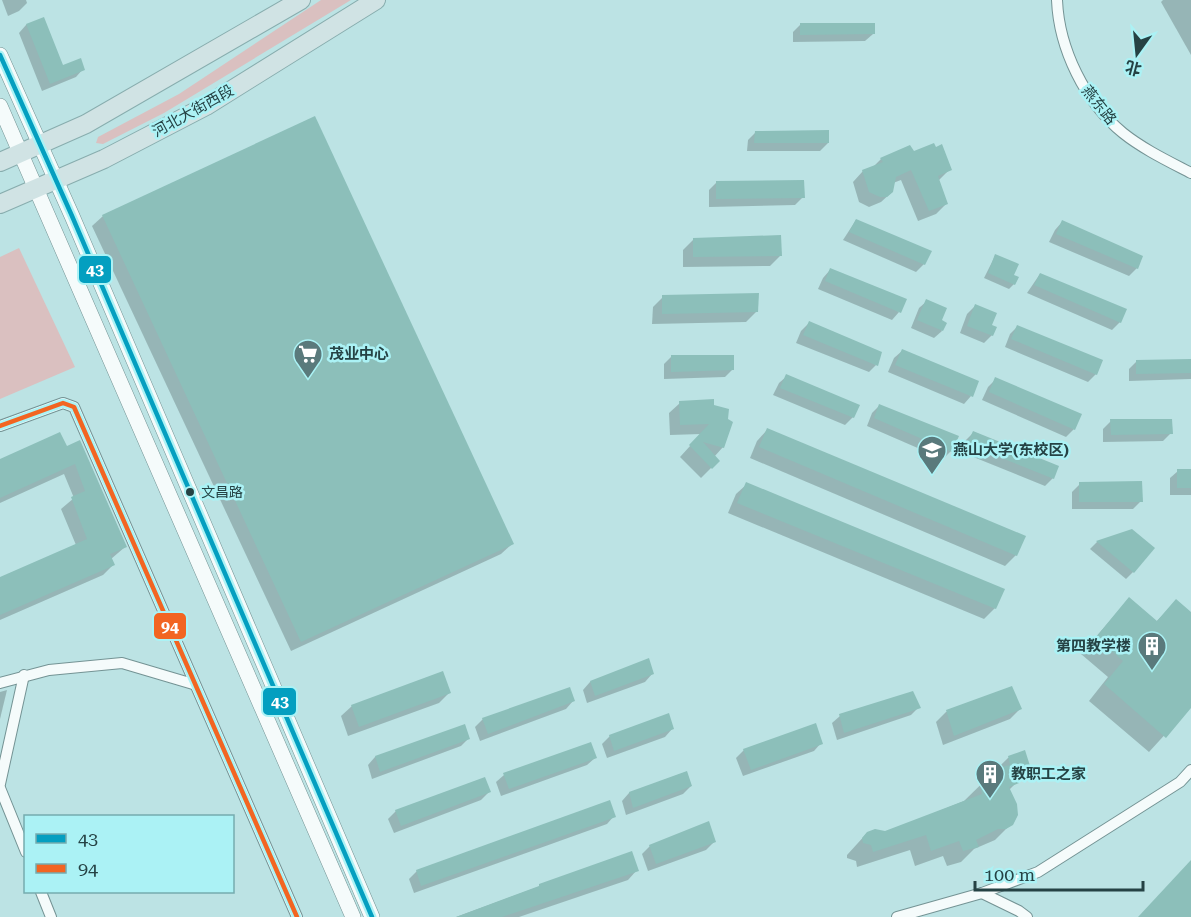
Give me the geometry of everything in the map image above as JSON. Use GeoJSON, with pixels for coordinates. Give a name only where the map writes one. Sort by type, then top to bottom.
{"type":"FeatureCollection","features":[{"type":"Feature","properties":{"kind":"highway"},"geometry":{"type":"LineString","coordinates":[[0,162],[86,124],[301,0]]}},
{"type":"Feature","properties":{"kind":"highway","name":"河北大街西段"},"geometry":{"type":"LineString","coordinates":[[0,204],[104,159],[206,106],[376,0]]}},
{"type":"Feature","properties":{"kind":"main road"},"geometry":{"type":"LineString","coordinates":[[0,55],[372,917]]}},
{"type":"Feature","properties":{"kind":"main road"},"geometry":{"type":"LineString","coordinates":[[0,106],[353,917]]}},
{"type":"Feature","properties":{"kind":"street","name":"燕东路"},"geometry":{"type":"LineString","coordinates":[[1057,0],[1058,14],[1068,51],[1082,84],[1104,114],[1123,133],[1161,158],[1191,173]]}},
{"type":"Feature","properties":{"kind":"street"},"geometry":{"type":"LineString","coordinates":[[0,426],[63,403],[74,407],[193,684],[297,917]]}},
{"type":"Feature","properties":{"kind":"street"},"geometry":{"type":"LineString","coordinates":[[0,683],[49,670],[122,663],[193,684]]}},
{"type":"Feature","properties":{"kind":"street"},"geometry":{"type":"LineString","coordinates":[[24,675],[0,786],[24,847]]}},
{"type":"Feature","properties":{"kind":"street"},"geometry":{"type":"LineString","coordinates":[[897,917],[933,912],[1038,872],[1180,782],[1191,770]]}},
{"type":"Feature","properties":{"kind":"street"},"geometry":{"type":"LineString","coordinates":[[982,892],[1020,910],[1027,917]]}},
{"type":"Feature","properties":{"kind":"street"},"geometry":{"type":"LineString","coordinates":[[42,893],[51,917]]}},
{"type":"Feature","properties":{"kind":"shaded area"},"geometry":{"type":"Polygon","coordinates":[[[321,0],[351,0],[164,113],[103,144],[96,143],[98,137],[179,94],[321,0]]]}},
{"type":"Feature","properties":{"kind":"shaded area"},"geometry":{"type":"Polygon","coordinates":[[[19,248],[75,367],[0,399],[0,257],[19,248]]]}},
{"type":"Feature","properties":{"kind":"building"},"geometry":{"type":"Polygon","coordinates":[[[44,17],[63,65],[81,58],[85,70],[50,84],[26,24],[44,17]]]}},
{"type":"Feature","properties":{"kind":"building"},"geometry":{"type":"Polygon","coordinates":[[[800,23],[875,23],[875,34],[800,35],[800,23]]]}},
{"type":"Feature","properties":{"kind":"building","name":"茂业中心"},"geometry":{"type":"Polygon","coordinates":[[[315,116],[514,544],[301,642],[102,215],[315,116]]]}},
{"type":"Feature","properties":{"kind":"building"},"geometry":{"type":"Polygon","coordinates":[[[829,130],[829,143],[754,143],[755,131],[829,130]]]}},
{"type":"Feature","properties":{"kind":"building"},"geometry":{"type":"Polygon","coordinates":[[[934,143],[936,147],[942,144],[952,170],[938,176],[948,204],[929,211],[911,170],[896,177],[893,192],[887,197],[880,197],[869,192],[862,170],[883,162],[880,158],[910,145],[914,151],[934,143]]]}},
{"type":"Feature","properties":{"kind":"building"},"geometry":{"type":"Polygon","coordinates":[[[804,180],[805,198],[716,199],[716,181],[804,180]]]}},
{"type":"Feature","properties":{"kind":"building"},"geometry":{"type":"Polygon","coordinates":[[[856,219],[932,251],[925,265],[849,232],[856,219]]]}},
{"type":"Feature","properties":{"kind":"building"},"geometry":{"type":"Polygon","coordinates":[[[1062,220],[1143,256],[1138,269],[1056,234],[1062,220]]]}},
{"type":"Feature","properties":{"kind":"building"},"geometry":{"type":"Polygon","coordinates":[[[781,235],[782,256],[693,257],[693,238],[781,235]]]}},
{"type":"Feature","properties":{"kind":"building"},"geometry":{"type":"Polygon","coordinates":[[[995,254],[1019,264],[1014,275],[1019,277],[1015,285],[988,273],[995,254]]]}},
{"type":"Feature","properties":{"kind":"building"},"geometry":{"type":"Polygon","coordinates":[[[830,268],[907,299],[901,313],[825,281],[830,268]]]}},
{"type":"Feature","properties":{"kind":"building"},"geometry":{"type":"Polygon","coordinates":[[[1040,273],[1127,309],[1121,323],[1034,285],[1040,273]]]}},
{"type":"Feature","properties":{"kind":"building"},"geometry":{"type":"Polygon","coordinates":[[[759,293],[758,312],[662,314],[662,295],[759,293]]]}},
{"type":"Feature","properties":{"kind":"building"},"geometry":{"type":"Polygon","coordinates":[[[926,299],[947,308],[942,320],[947,323],[943,331],[917,320],[926,299]]]}},
{"type":"Feature","properties":{"kind":"building"},"geometry":{"type":"Polygon","coordinates":[[[975,304],[997,313],[992,325],[997,327],[993,336],[967,326],[975,304]]]}},
{"type":"Feature","properties":{"kind":"building"},"geometry":{"type":"Polygon","coordinates":[[[809,321],[882,352],[878,366],[803,335],[809,321]]]}},
{"type":"Feature","properties":{"kind":"building"},"geometry":{"type":"Polygon","coordinates":[[[1017,325],[1103,360],[1097,375],[1011,339],[1017,325]]]}},
{"type":"Feature","properties":{"kind":"building"},"geometry":{"type":"Polygon","coordinates":[[[902,349],[979,381],[973,397],[895,365],[902,349]]]}},
{"type":"Feature","properties":{"kind":"building"},"geometry":{"type":"Polygon","coordinates":[[[671,355],[734,355],[734,370],[671,372],[671,355]]]}},
{"type":"Feature","properties":{"kind":"building"},"geometry":{"type":"Polygon","coordinates":[[[1191,359],[1191,373],[1136,374],[1136,360],[1191,359]]]}},
{"type":"Feature","properties":{"kind":"building"},"geometry":{"type":"Polygon","coordinates":[[[786,374],[860,405],[854,418],[780,388],[786,374]]]}},
{"type":"Feature","properties":{"kind":"building"},"geometry":{"type":"Polygon","coordinates":[[[995,377],[1082,414],[1075,430],[989,392],[995,377]]]}},
{"type":"Feature","properties":{"kind":"building"},"geometry":{"type":"Polygon","coordinates":[[[714,399],[714,405],[729,409],[728,419],[733,422],[724,448],[703,442],[720,461],[712,469],[689,445],[709,424],[680,425],[679,401],[714,399]]]}},
{"type":"Feature","properties":{"kind":"building"},"geometry":{"type":"Polygon","coordinates":[[[879,404],[959,436],[952,452],[874,418],[879,404]]]}},
{"type":"Feature","properties":{"kind":"building"},"geometry":{"type":"Polygon","coordinates":[[[1110,419],[1172,419],[1173,434],[1111,435],[1110,419]]]}},
{"type":"Feature","properties":{"kind":"building"},"geometry":{"type":"Polygon","coordinates":[[[767,428],[1026,536],[1017,556],[759,447],[767,428]]]}},
{"type":"Feature","properties":{"kind":"building"},"geometry":{"type":"Polygon","coordinates":[[[973,431],[1059,466],[1054,479],[967,444],[973,431]]]}},
{"type":"Feature","properties":{"kind":"building"},"geometry":{"type":"Polygon","coordinates":[[[60,432],[67,446],[80,440],[127,547],[110,554],[115,565],[0,615],[0,577],[87,539],[71,497],[85,491],[75,464],[0,498],[0,459],[60,432]]]}},
{"type":"Feature","properties":{"kind":"building"},"geometry":{"type":"Polygon","coordinates":[[[1177,469],[1191,469],[1191,488],[1177,488],[1177,469]]]}},
{"type":"Feature","properties":{"kind":"building"},"geometry":{"type":"Polygon","coordinates":[[[1142,481],[1143,502],[1079,502],[1079,482],[1142,481]]]}},
{"type":"Feature","properties":{"kind":"building"},"geometry":{"type":"Polygon","coordinates":[[[746,482],[1005,589],[996,609],[737,503],[746,482]]]}},
{"type":"Feature","properties":{"kind":"building"},"geometry":{"type":"Polygon","coordinates":[[[1132,529],[1155,548],[1134,573],[1096,541],[1132,529]]]}},
{"type":"Feature","properties":{"kind":"building","name":"第四教学楼"},"geometry":{"type":"Polygon","coordinates":[[[1129,597],[1157,621],[1176,599],[1191,612],[1191,708],[1166,738],[1104,684],[1123,661],[1096,637],[1129,597]]]}},
{"type":"Feature","properties":{"kind":"building"},"geometry":{"type":"Polygon","coordinates":[[[649,658],[654,674],[595,696],[590,681],[649,658]]]}},
{"type":"Feature","properties":{"kind":"building"},"geometry":{"type":"Polygon","coordinates":[[[443,671],[451,693],[359,727],[351,705],[443,671]]]}},
{"type":"Feature","properties":{"kind":"building"},"geometry":{"type":"Polygon","coordinates":[[[1012,686],[1022,709],[954,736],[946,710],[1012,686]]]}},
{"type":"Feature","properties":{"kind":"building"},"geometry":{"type":"Polygon","coordinates":[[[570,687],[575,701],[488,734],[482,718],[570,687]]]}},
{"type":"Feature","properties":{"kind":"building"},"geometry":{"type":"Polygon","coordinates":[[[913,691],[921,708],[844,733],[839,714],[913,691]]]}},
{"type":"Feature","properties":{"kind":"building"},"geometry":{"type":"Polygon","coordinates":[[[669,713],[674,729],[614,751],[609,735],[669,713]]]}},
{"type":"Feature","properties":{"kind":"building"},"geometry":{"type":"Polygon","coordinates":[[[816,723],[823,744],[751,770],[743,749],[816,723]]]}},
{"type":"Feature","properties":{"kind":"building"},"geometry":{"type":"Polygon","coordinates":[[[465,724],[470,739],[380,772],[375,756],[465,724]]]}},
{"type":"Feature","properties":{"kind":"building"},"geometry":{"type":"Polygon","coordinates":[[[591,742],[597,758],[509,789],[503,773],[591,742]]]}},
{"type":"Feature","properties":{"kind":"building","name":"教职工之家"},"geometry":{"type":"Polygon","coordinates":[[[1025,750],[1031,769],[1016,775],[1019,783],[1009,787],[1017,804],[1018,815],[1013,825],[1006,829],[998,829],[976,840],[979,847],[963,851],[959,841],[931,851],[926,835],[873,852],[871,845],[863,843],[862,838],[867,832],[875,829],[885,831],[982,794],[980,784],[997,780],[993,769],[1010,765],[1008,756],[1025,750]]]}},
{"type":"Feature","properties":{"kind":"building"},"geometry":{"type":"Polygon","coordinates":[[[687,771],[692,786],[633,808],[629,792],[687,771]]]}},
{"type":"Feature","properties":{"kind":"building"},"geometry":{"type":"Polygon","coordinates":[[[485,777],[491,792],[401,826],[395,810],[485,777]]]}},
{"type":"Feature","properties":{"kind":"building"},"geometry":{"type":"Polygon","coordinates":[[[610,800],[616,817],[421,886],[416,870],[610,800]]]}},
{"type":"Feature","properties":{"kind":"building"},"geometry":{"type":"Polygon","coordinates":[[[709,821],[716,842],[656,864],[649,845],[709,821]]]}},
{"type":"Feature","properties":{"kind":"building"},"geometry":{"type":"Polygon","coordinates":[[[632,851],[639,871],[502,917],[456,917],[539,886],[539,884],[632,851]]]}},
{"type":"Feature","properties":{"kind":"building"},"geometry":{"type":"Polygon","coordinates":[[[1191,860],[1191,917],[1138,917],[1191,860]]]}},
{"type":"Feature","properties":{"kind":"transit line","name":"43"},"geometry":{"type":"LineString","coordinates":[[0,55],[72,216],[372,917]]}},
{"type":"Feature","properties":{"kind":"transit line","name":"94"},"geometry":{"type":"LineString","coordinates":[[0,426],[63,403],[74,407],[297,917]]}},
{"type":"Feature","properties":{"kind":"place","name":"茂业中心"},"geometry":{"type":"Point","coordinates":[308,380]}},
{"type":"Feature","properties":{"kind":"place","name":"燕山大学(东校区)"},"geometry":{"type":"Point","coordinates":[932,476]}},
{"type":"Feature","properties":{"kind":"place","name":"文昌路"},"geometry":{"type":"Point","coordinates":[190,492]}},
{"type":"Feature","properties":{"kind":"place","name":"第四教学楼"},"geometry":{"type":"Point","coordinates":[1152,672]}},
{"type":"Feature","properties":{"kind":"place","name":"教职工之家"},"geometry":{"type":"Point","coordinates":[990,800]}}]}
